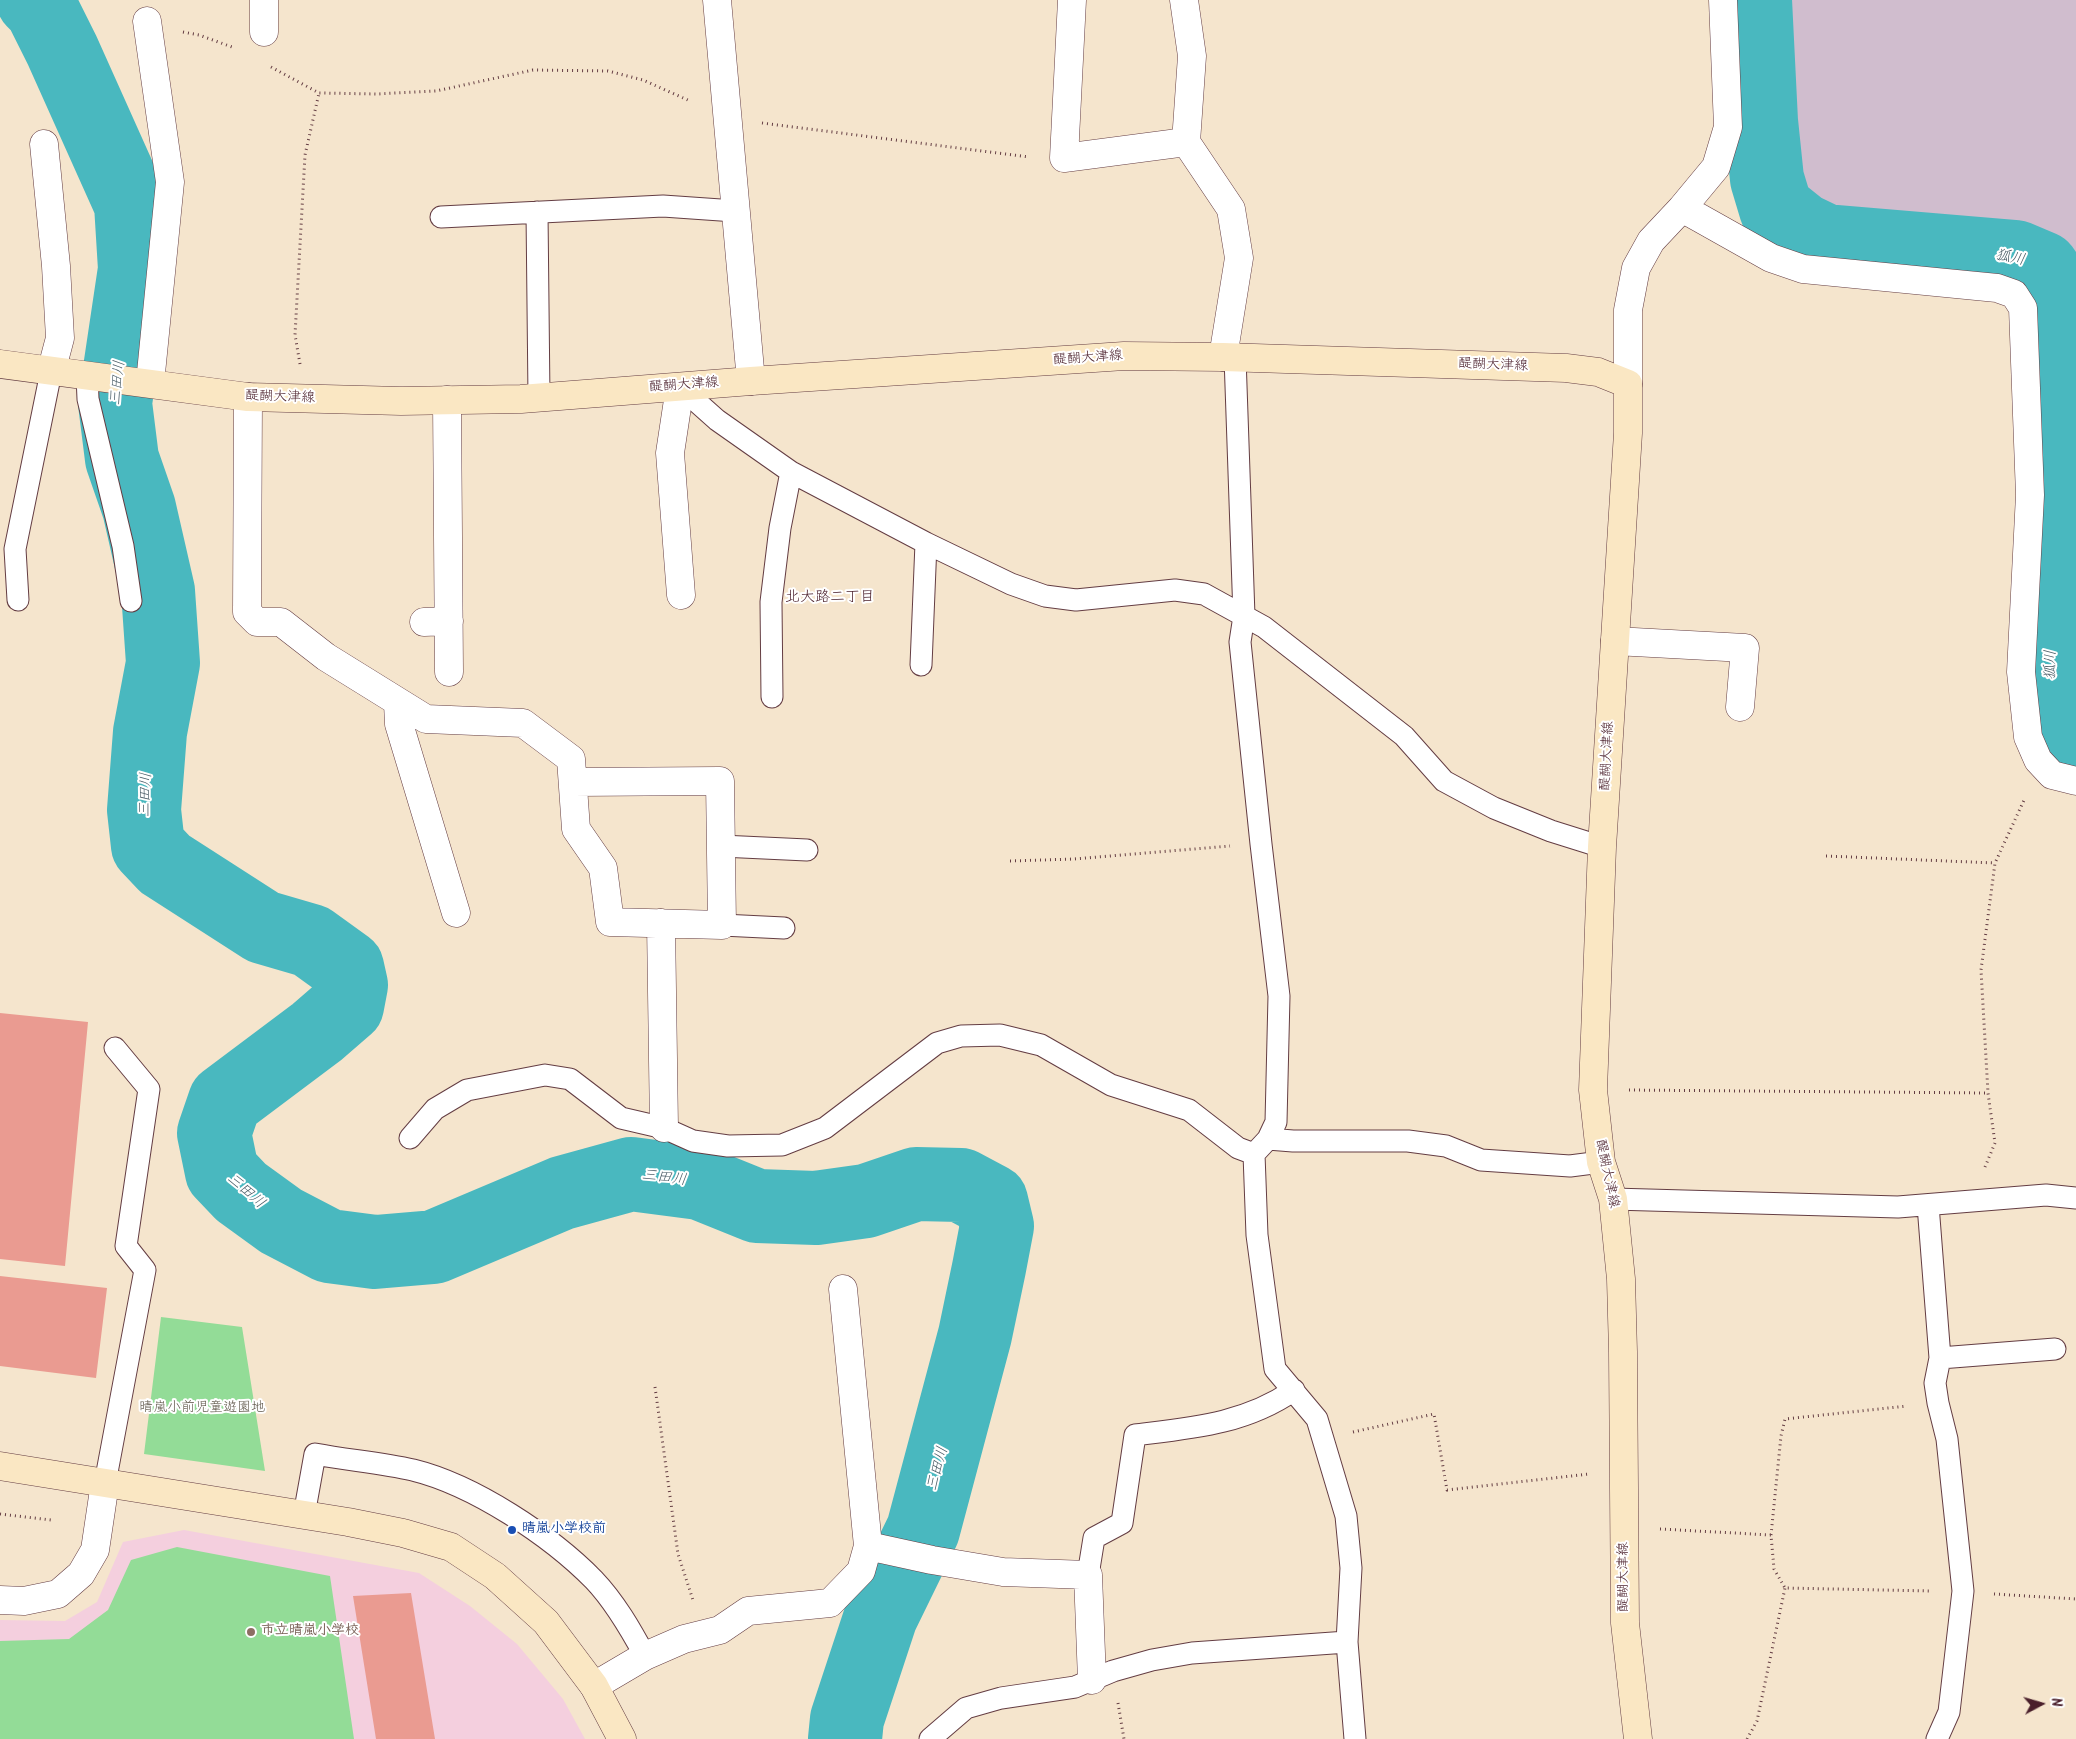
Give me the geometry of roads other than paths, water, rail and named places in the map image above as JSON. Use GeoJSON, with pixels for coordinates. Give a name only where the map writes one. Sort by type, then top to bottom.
{"type":"FeatureCollection","features":[{"type":"Feature","properties":{"kind":"main road","name":"醍醐大津線"},"geometry":{"type":"LineString","coordinates":[[0,364],[248,397],[308,399],[447,400],[539,398],[751,381],[1124,356],[1229,357],[1566,368],[1598,372],[1628,384],[1628,434],[1602,847],[1593,1090],[1601,1162],[1614,1199],[1620,1279],[1623,1343],[1625,1624],[1638,1739]]}},
{"type":"Feature","properties":{"kind":"main road"},"geometry":{"type":"LineString","coordinates":[[0,1466],[404,1532],[451,1547],[495,1576],[546,1622],[594,1686],[622,1739]]}},
{"type":"Feature","properties":{"kind":"street"},"geometry":{"type":"LineString","coordinates":[[264,0],[264,32]]}},
{"type":"Feature","properties":{"kind":"street"},"geometry":{"type":"LineString","coordinates":[[717,0],[751,381]]}},
{"type":"Feature","properties":{"kind":"street"},"geometry":{"type":"LineString","coordinates":[[1072,0],[1064,158],[1186,142]]}},
{"type":"Feature","properties":{"kind":"street"},"geometry":{"type":"LineString","coordinates":[[1184,0],[1192,56],[1186,142],[1231,209],[1239,258],[1229,357]]}},
{"type":"Feature","properties":{"kind":"street"},"geometry":{"type":"LineString","coordinates":[[1628,384],[1628,310],[1636,268],[1651,241],[1682,208],[1716,167],[1728,127],[1724,0]]}},
{"type":"Feature","properties":{"kind":"street"},"geometry":{"type":"LineString","coordinates":[[142,382],[170,182],[147,21]]}},
{"type":"Feature","properties":{"kind":"street"},"geometry":{"type":"LineString","coordinates":[[44,144],[56,266],[60,338],[51,372]]}},
{"type":"Feature","properties":{"kind":"street"},"geometry":{"type":"LineString","coordinates":[[1682,208],[1771,258],[1803,269],[1997,288],[2014,294],[2023,308],[2024,318],[2030,495],[2022,672],[2028,737],[2038,760],[2064,778]]}},
{"type":"Feature","properties":{"kind":"street"},"geometry":{"type":"LineString","coordinates":[[680,387],[670,453],[681,595]]}},
{"type":"Feature","properties":{"kind":"street"},"geometry":{"type":"LineString","coordinates":[[248,397],[248,612],[257,622],[281,622],[326,657],[398,703],[426,718],[523,723],[571,759],[576,829],[603,868],[610,922],[722,925],[720,781],[573,782]]}},
{"type":"Feature","properties":{"kind":"street"},"geometry":{"type":"LineString","coordinates":[[447,400],[437,622],[449,672]]}},
{"type":"Feature","properties":{"kind":"street"},"geometry":{"type":"LineString","coordinates":[[1615,641],[1745,648],[1740,707]]}},
{"type":"Feature","properties":{"kind":"street"},"geometry":{"type":"LineString","coordinates":[[398,703],[399,724],[456,913]]}},
{"type":"Feature","properties":{"kind":"street"},"geometry":{"type":"LineString","coordinates":[[661,923],[664,1128]]}},
{"type":"Feature","properties":{"kind":"street"},"geometry":{"type":"LineString","coordinates":[[594,1686],[645,1656],[684,1639],[720,1630],[748,1611],[830,1603],[861,1571],[879,1548],[843,1289]]}},
{"type":"Feature","properties":{"kind":"street"},"geometry":{"type":"LineString","coordinates":[[0,1600],[24,1600],[58,1594],[81,1574],[95,1550],[105,1483]]}},
{"type":"Feature","properties":{"kind":"street"},"geometry":{"type":"LineString","coordinates":[[879,1548],[932,1560],[1003,1572],[1088,1575],[1092,1680]]}},
{"type":"Feature","properties":{"kind":"lane"},"geometry":{"type":"LineString","coordinates":[[441,217],[663,206],[736,211]]}},
{"type":"Feature","properties":{"kind":"lane"},"geometry":{"type":"LineString","coordinates":[[537,212],[539,398]]}},
{"type":"Feature","properties":{"kind":"lane"},"geometry":{"type":"LineString","coordinates":[[1229,357],[1244,616],[1240,642],[1279,996],[1276,1122],[1261,1146],[1257,1235],[1275,1369],[1317,1419],[1346,1516],[1351,1568],[1347,1642],[1356,1739]]}},
{"type":"Feature","properties":{"kind":"lane"},"geometry":{"type":"LineString","coordinates":[[18,600],[15,549],[51,372]]}},
{"type":"Feature","properties":{"kind":"lane"},"geometry":{"type":"LineString","coordinates":[[92,377],[88,399],[123,546],[131,601]]}},
{"type":"Feature","properties":{"kind":"lane"},"geometry":{"type":"LineString","coordinates":[[680,387],[717,420],[791,472],[1011,584],[1045,596],[1076,600],[1175,590],[1204,594],[1264,627],[1404,736],[1444,782],[1494,808],[1551,831],[1602,847]]}},
{"type":"Feature","properties":{"kind":"lane"},"geometry":{"type":"LineString","coordinates":[[772,697],[771,602],[780,528],[791,472]]}},
{"type":"Feature","properties":{"kind":"lane"},"geometry":{"type":"LineString","coordinates":[[921,665],[926,542]]}},
{"type":"Feature","properties":{"kind":"lane"},"geometry":{"type":"LineString","coordinates":[[721,846],[807,850]]}},
{"type":"Feature","properties":{"kind":"lane"},"geometry":{"type":"LineString","coordinates":[[722,925],[784,928]]}},
{"type":"Feature","properties":{"kind":"lane"},"geometry":{"type":"LineString","coordinates":[[410,1138],[435,1108],[467,1090],[545,1075],[570,1079],[621,1118],[664,1128],[694,1141],[728,1146],[782,1145],[825,1128],[938,1043],[961,1036],[1000,1035],[1040,1045],[1111,1085],[1189,1110],[1238,1148],[1293,1141],[1408,1142],[1446,1146],[1481,1160],[1570,1166],[1601,1162]]}},
{"type":"Feature","properties":{"kind":"lane"},"geometry":{"type":"LineString","coordinates":[[105,1483],[145,1270],[126,1246],[149,1089],[115,1048]]}},
{"type":"Feature","properties":{"kind":"lane"},"geometry":{"type":"LineString","coordinates":[[1614,1199],[1898,1207],[2046,1195],[2076,1198]]}},
{"type":"Feature","properties":{"kind":"lane"},"geometry":{"type":"LineString","coordinates":[[1928,1205],[1940,1358],[1935,1383],[1947,1439],[1963,1591],[1949,1712],[1937,1739]]}},
{"type":"Feature","properties":{"kind":"lane"},"geometry":{"type":"LineString","coordinates":[[1940,1358],[2055,1349]]}},
{"type":"Feature","properties":{"kind":"lane"},"geometry":{"type":"LineString","coordinates":[[1088,1575],[1094,1538],[1122,1523],[1135,1435],[1204,1427],[1274,1404],[1294,1390]]}},
{"type":"Feature","properties":{"kind":"lane"},"geometry":{"type":"LineString","coordinates":[[304,1515],[315,1454],[413,1470],[452,1484],[506,1511],[551,1542],[595,1581],[627,1624],[645,1656]]}},
{"type":"Feature","properties":{"kind":"lane"},"geometry":{"type":"LineString","coordinates":[[930,1739],[966,1708],[1001,1698],[1075,1687],[1113,1671],[1142,1663],[1192,1653],[1347,1642]]}},
{"type":"Feature","properties":{"kind":"waterway","name":"三田川"},"geometry":{"type":"LineString","coordinates":[[33,0],[41,8],[62,50],[131,204],[135,269],[115,403],[122,459],[139,508],[158,591],[163,663],[150,732],[144,810],[148,846],[165,864],[263,927],[311,941],[347,967],[351,985],[347,1006],[317,1032],[225,1101],[214,1133],[222,1172],[241,1192],[281,1221],[329,1246],[375,1252],[434,1247],[562,1193],[631,1174],[700,1183],[757,1206],[816,1208],[866,1201],[916,1184],[961,1185],[991,1201],[997,1226],[989,1268],[975,1335],[923,1530],[881,1616],[847,1719],[845,1739]]}},
{"type":"Feature","properties":{"kind":"waterway","name":"狐川"},"geometry":{"type":"LineString","coordinates":[[1755,0],[1761,121],[1767,179],[1776,209],[1801,229],[1826,241],[2016,257],[2042,268],[2055,286],[2057,315],[2052,544],[2051,711],[2076,736]]}},
{"type":"Feature","properties":{"kind":"place","name":"晴嵐小学校前"},"geometry":{"type":"Point","coordinates":[512,1530]}},
{"type":"Feature","properties":{"kind":"place","name":"市立晴嵐小学校"},"geometry":{"type":"Point","coordinates":[251,1632]}},
{"type":"Feature","properties":{"kind":"district","name":"北大路二丁目"},"geometry":{"type":"Point","coordinates":[830,598]}},
{"type":"Feature","properties":{"kind":"park label","name":"晴嵐小前児童遊園地"},"geometry":{"type":"Point","coordinates":[202,1409]}}]}
